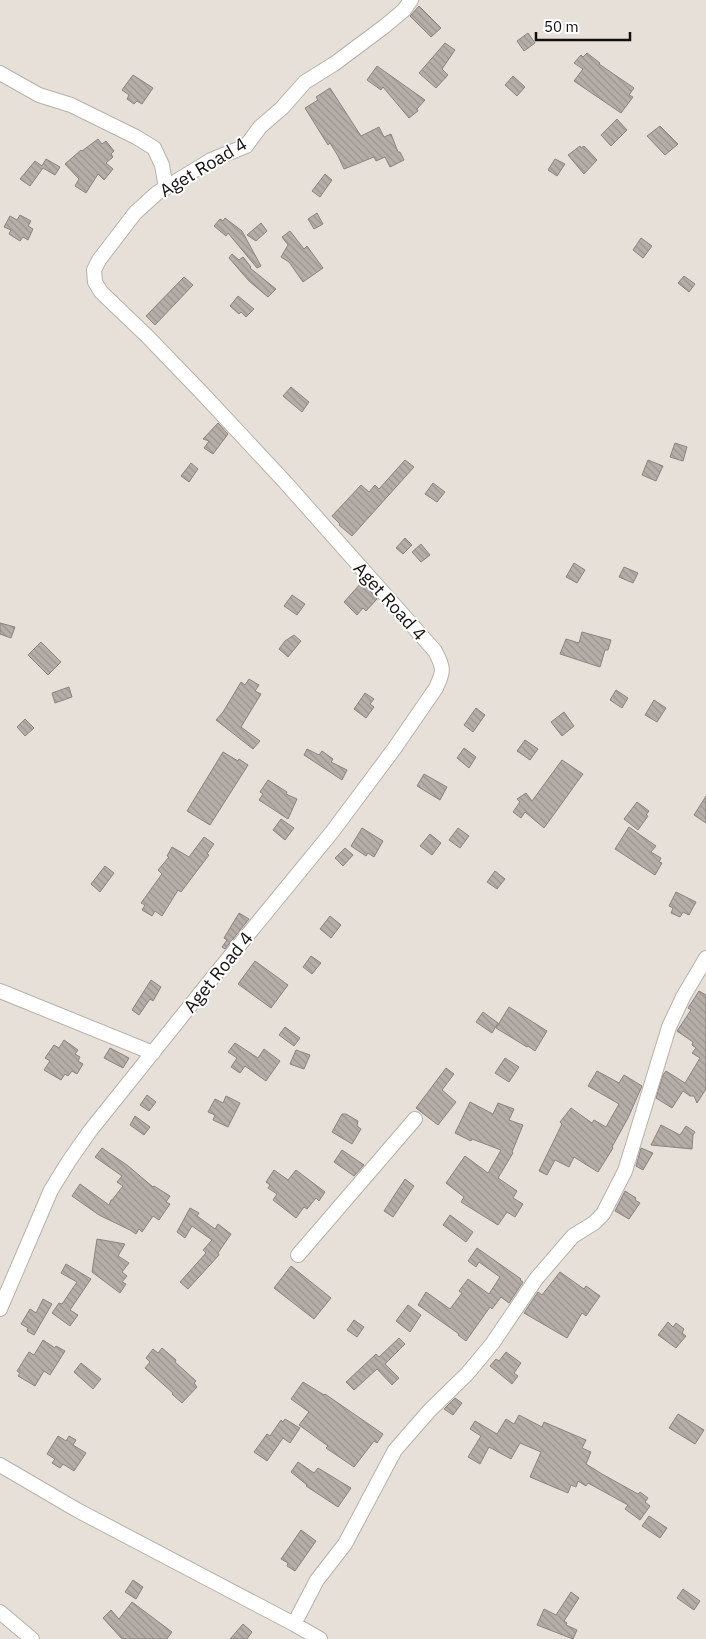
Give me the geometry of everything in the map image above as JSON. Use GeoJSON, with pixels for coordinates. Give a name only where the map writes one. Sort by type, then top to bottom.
{"type":"FeatureCollection","features":[{"type":"Feature","properties":{"kind":"street","name":"Aget Road 4"},"geometry":{"type":"LineString","coordinates":[[0,1309],[51,1190],[69,1161],[90,1131],[332,832],[405,734],[436,688],[443,670],[435,651],[292,490],[197,387],[101,292],[95,282],[94,270],[99,260],[135,213],[157,193],[211,160],[246,146],[260,128],[282,108],[305,82],[334,64],[385,26],[404,10],[411,0]]}},
{"type":"Feature","properties":{"kind":"street"},"geometry":{"type":"LineString","coordinates":[[0,73],[39,95],[71,104],[154,148],[162,165],[166,188]]}},
{"type":"Feature","properties":{"kind":"street"},"geometry":{"type":"LineString","coordinates":[[294,1624],[317,1580],[345,1544],[395,1450],[492,1344],[536,1279],[573,1236],[594,1223],[603,1214],[625,1171],[669,1027],[683,997],[706,958]]}},
{"type":"Feature","properties":{"kind":"street"},"geometry":{"type":"LineString","coordinates":[[0,991],[153,1053]]}},
{"type":"Feature","properties":{"kind":"street"},"geometry":{"type":"LineString","coordinates":[[298,1256],[415,1119]]}},
{"type":"Feature","properties":{"kind":"street"},"geometry":{"type":"LineString","coordinates":[[0,1465],[77,1510],[320,1639]]}},
{"type":"Feature","properties":{"kind":"street"},"geometry":{"type":"LineString","coordinates":[[0,1612],[32,1639]]}},
{"type":"Feature","properties":{"kind":"building"},"geometry":{"type":"Polygon","coordinates":[[[419,6],[441,28],[431,37],[410,16],[419,6]]]}},
{"type":"Feature","properties":{"kind":"building"},"geometry":{"type":"Polygon","coordinates":[[[528,33],[535,43],[524,51],[517,41],[528,33]]]}},
{"type":"Feature","properties":{"kind":"building"},"geometry":{"type":"Polygon","coordinates":[[[445,43],[455,50],[442,69],[448,75],[436,88],[419,73],[445,43]]]}},
{"type":"Feature","properties":{"kind":"building"},"geometry":{"type":"Polygon","coordinates":[[[587,53],[599,64],[634,88],[629,95],[633,97],[621,113],[574,81],[583,69],[574,63],[581,55],[583,57],[587,53]]]}},
{"type":"Feature","properties":{"kind":"building"},"geometry":{"type":"Polygon","coordinates":[[[377,66],[425,100],[417,109],[418,111],[409,118],[383,87],[381,90],[367,80],[377,66]]]}},
{"type":"Feature","properties":{"kind":"building"},"geometry":{"type":"Polygon","coordinates":[[[133,75],[153,88],[142,104],[137,101],[134,104],[127,99],[129,95],[122,90],[133,75]]]}},
{"type":"Feature","properties":{"kind":"building"},"geometry":{"type":"Polygon","coordinates":[[[513,76],[525,87],[517,96],[505,85],[513,76]]]}},
{"type":"Feature","properties":{"kind":"building"},"geometry":{"type":"Polygon","coordinates":[[[330,88],[361,136],[379,127],[384,137],[391,134],[398,152],[400,152],[404,160],[390,167],[385,157],[376,161],[374,157],[344,169],[330,143],[328,145],[305,108],[318,100],[316,97],[330,88]]]}},
{"type":"Feature","properties":{"kind":"building"},"geometry":{"type":"Polygon","coordinates":[[[617,119],[627,130],[611,146],[601,135],[617,119]]]}},
{"type":"Feature","properties":{"kind":"building"},"geometry":{"type":"Polygon","coordinates":[[[660,126],[678,144],[665,155],[647,136],[660,126]]]}},
{"type":"Feature","properties":{"kind":"building"},"geometry":{"type":"Polygon","coordinates":[[[98,139],[102,144],[106,141],[114,151],[111,154],[113,157],[106,163],[113,169],[104,180],[98,174],[86,193],[75,186],[79,179],[65,164],[98,139]]]}},
{"type":"Feature","properties":{"kind":"building"},"geometry":{"type":"Polygon","coordinates":[[[580,146],[581,148],[584,146],[597,160],[584,174],[568,155],[580,146]]]}},
{"type":"Feature","properties":{"kind":"building"},"geometry":{"type":"Polygon","coordinates":[[[46,159],[60,167],[55,175],[43,168],[30,186],[20,179],[35,161],[42,166],[46,159]]]}},
{"type":"Feature","properties":{"kind":"building"},"geometry":{"type":"Polygon","coordinates":[[[555,159],[565,164],[557,176],[548,170],[555,159]]]}},
{"type":"Feature","properties":{"kind":"building"},"geometry":{"type":"Polygon","coordinates":[[[325,174],[332,180],[320,197],[312,191],[325,174]]]}},
{"type":"Feature","properties":{"kind":"building"},"geometry":{"type":"Polygon","coordinates":[[[317,213],[323,224],[314,229],[308,219],[317,213]]]}},
{"type":"Feature","properties":{"kind":"building"},"geometry":{"type":"Polygon","coordinates":[[[20,215],[31,221],[28,226],[33,229],[28,240],[23,237],[20,241],[9,234],[11,230],[4,227],[10,216],[17,220],[20,215]]]}},
{"type":"Feature","properties":{"kind":"building"},"geometry":{"type":"Polygon","coordinates":[[[225,218],[242,231],[261,266],[257,268],[228,233],[226,236],[214,226],[220,219],[223,221],[225,218]]]}},
{"type":"Feature","properties":{"kind":"building"},"geometry":{"type":"Polygon","coordinates":[[[261,223],[267,231],[256,241],[247,235],[261,223]]]}},
{"type":"Feature","properties":{"kind":"building"},"geometry":{"type":"Polygon","coordinates":[[[290,231],[304,249],[307,246],[323,268],[303,282],[289,262],[281,257],[288,245],[282,237],[290,231]]]}},
{"type":"Feature","properties":{"kind":"building"},"geometry":{"type":"Polygon","coordinates":[[[641,238],[652,246],[643,258],[633,250],[641,238]]]}},
{"type":"Feature","properties":{"kind":"building"},"geometry":{"type":"Polygon","coordinates":[[[232,254],[239,260],[243,257],[250,268],[276,289],[268,297],[249,281],[229,258],[232,254]]]}},
{"type":"Feature","properties":{"kind":"building"},"geometry":{"type":"Polygon","coordinates":[[[684,276],[695,284],[689,292],[678,283],[684,276]]]}},
{"type":"Feature","properties":{"kind":"building"},"geometry":{"type":"Polygon","coordinates":[[[184,277],[193,285],[155,325],[146,316],[184,277]]]}},
{"type":"Feature","properties":{"kind":"building"},"geometry":{"type":"Polygon","coordinates":[[[238,296],[254,309],[246,317],[230,306],[238,296]]]}},
{"type":"Feature","properties":{"kind":"building"},"geometry":{"type":"Polygon","coordinates":[[[291,387],[309,402],[302,412],[283,396],[291,387]]]}},
{"type":"Feature","properties":{"kind":"building"},"geometry":{"type":"Polygon","coordinates":[[[218,423],[228,434],[213,454],[204,448],[209,441],[203,439],[218,423]]]}},
{"type":"Feature","properties":{"kind":"building"},"geometry":{"type":"Polygon","coordinates":[[[675,443],[687,447],[683,461],[670,457],[675,443]]]}},
{"type":"Feature","properties":{"kind":"building"},"geometry":{"type":"Polygon","coordinates":[[[405,460],[414,467],[352,536],[332,516],[361,485],[369,492],[375,485],[379,489],[405,460]]]}},
{"type":"Feature","properties":{"kind":"building"},"geometry":{"type":"Polygon","coordinates":[[[648,460],[663,466],[656,481],[642,475],[648,460]]]}},
{"type":"Feature","properties":{"kind":"building"},"geometry":{"type":"Polygon","coordinates":[[[191,463],[198,469],[189,482],[181,476],[191,463]]]}},
{"type":"Feature","properties":{"kind":"building"},"geometry":{"type":"Polygon","coordinates":[[[433,483],[445,492],[437,502],[425,494],[433,483]]]}},
{"type":"Feature","properties":{"kind":"building"},"geometry":{"type":"Polygon","coordinates":[[[405,538],[412,545],[403,554],[396,548],[405,538]]]}},
{"type":"Feature","properties":{"kind":"building"},"geometry":{"type":"Polygon","coordinates":[[[421,544],[430,555],[421,562],[412,552],[421,544]]]}},
{"type":"Feature","properties":{"kind":"building"},"geometry":{"type":"Polygon","coordinates":[[[574,563],[585,570],[577,583],[566,577],[574,563]]]}},
{"type":"Feature","properties":{"kind":"building"},"geometry":{"type":"Polygon","coordinates":[[[624,567],[638,573],[633,583],[619,577],[624,567]]]}},
{"type":"Feature","properties":{"kind":"building"},"geometry":{"type":"Polygon","coordinates":[[[362,582],[377,599],[366,611],[363,608],[357,615],[344,602],[362,582]]]}},
{"type":"Feature","properties":{"kind":"building"},"geometry":{"type":"Polygon","coordinates":[[[292,595],[305,604],[297,615],[284,606],[292,595]]]}},
{"type":"Feature","properties":{"kind":"building"},"geometry":{"type":"Polygon","coordinates":[[[0,623],[15,627],[11,638],[0,634],[0,623]]]}},
{"type":"Feature","properties":{"kind":"building"},"geometry":{"type":"Polygon","coordinates":[[[582,632],[611,640],[608,650],[605,650],[600,667],[560,654],[566,639],[579,643],[582,632]]]}},
{"type":"Feature","properties":{"kind":"building"},"geometry":{"type":"Polygon","coordinates":[[[294,635],[301,641],[288,657],[279,649],[285,641],[294,635]]]}},
{"type":"Feature","properties":{"kind":"building"},"geometry":{"type":"Polygon","coordinates":[[[41,642],[61,662],[48,675],[28,655],[41,642]]]}},
{"type":"Feature","properties":{"kind":"building"},"geometry":{"type":"Polygon","coordinates":[[[249,679],[259,685],[255,691],[261,694],[241,727],[260,741],[253,749],[216,720],[241,682],[245,685],[249,679]]]}},
{"type":"Feature","properties":{"kind":"building"},"geometry":{"type":"Polygon","coordinates":[[[69,687],[72,697],[55,703],[52,693],[69,687]]]}},
{"type":"Feature","properties":{"kind":"building"},"geometry":{"type":"Polygon","coordinates":[[[616,690],[628,698],[622,708],[610,700],[616,690]]]}},
{"type":"Feature","properties":{"kind":"building"},"geometry":{"type":"Polygon","coordinates":[[[365,693],[374,699],[370,704],[374,707],[366,718],[354,709],[365,693]]]}},
{"type":"Feature","properties":{"kind":"building"},"geometry":{"type":"Polygon","coordinates":[[[654,700],[666,708],[657,722],[645,715],[654,700]]]}},
{"type":"Feature","properties":{"kind":"building"},"geometry":{"type":"Polygon","coordinates":[[[476,708],[485,715],[473,732],[464,725],[476,708]]]}},
{"type":"Feature","properties":{"kind":"building"},"geometry":{"type":"Polygon","coordinates":[[[564,712],[574,726],[562,736],[551,722],[564,712]]]}},
{"type":"Feature","properties":{"kind":"building"},"geometry":{"type":"Polygon","coordinates":[[[25,719],[34,728],[25,736],[17,727],[25,719]]]}},
{"type":"Feature","properties":{"kind":"building"},"geometry":{"type":"Polygon","coordinates":[[[525,740],[538,749],[530,760],[517,751],[525,740]]]}},
{"type":"Feature","properties":{"kind":"building"},"geometry":{"type":"Polygon","coordinates":[[[464,748],[476,757],[469,768],[457,758],[464,748]]]}},
{"type":"Feature","properties":{"kind":"building"},"geometry":{"type":"Polygon","coordinates":[[[307,749],[319,755],[322,751],[333,759],[331,762],[347,770],[342,780],[304,755],[307,749]]]}},
{"type":"Feature","properties":{"kind":"building"},"geometry":{"type":"Polygon","coordinates":[[[223,752],[248,765],[210,825],[187,811],[223,752]]]}},
{"type":"Feature","properties":{"kind":"building"},"geometry":{"type":"Polygon","coordinates":[[[562,760],[583,774],[544,828],[525,812],[521,818],[513,812],[520,802],[517,799],[526,793],[532,801],[562,760]]]}},
{"type":"Feature","properties":{"kind":"building"},"geometry":{"type":"Polygon","coordinates":[[[424,774],[447,787],[440,800],[417,786],[424,774]]]}},
{"type":"Feature","properties":{"kind":"building"},"geometry":{"type":"Polygon","coordinates":[[[268,780],[287,792],[286,794],[297,799],[288,819],[259,800],[263,794],[260,792],[268,780]]]}},
{"type":"Feature","properties":{"kind":"building"},"geometry":{"type":"Polygon","coordinates":[[[706,796],[706,823],[694,815],[706,796]]]}},
{"type":"Feature","properties":{"kind":"building"},"geometry":{"type":"Polygon","coordinates":[[[637,802],[649,811],[646,815],[648,816],[638,830],[624,819],[637,802]]]}},
{"type":"Feature","properties":{"kind":"building"},"geometry":{"type":"Polygon","coordinates":[[[281,819],[294,828],[285,840],[273,830],[281,819]]]}},
{"type":"Feature","properties":{"kind":"building"},"geometry":{"type":"Polygon","coordinates":[[[629,827],[656,846],[651,852],[661,858],[659,862],[662,863],[655,875],[615,849],[629,827]]]}},
{"type":"Feature","properties":{"kind":"building"},"geometry":{"type":"Polygon","coordinates":[[[362,828],[383,841],[374,857],[368,853],[366,856],[351,846],[362,828]]]}},
{"type":"Feature","properties":{"kind":"building"},"geometry":{"type":"Polygon","coordinates":[[[458,828],[469,836],[460,848],[449,840],[458,828]]]}},
{"type":"Feature","properties":{"kind":"building"},"geometry":{"type":"Polygon","coordinates":[[[430,834],[441,843],[432,855],[420,846],[430,834]]]}},
{"type":"Feature","properties":{"kind":"building"},"geometry":{"type":"Polygon","coordinates":[[[204,837],[214,844],[207,854],[209,855],[181,892],[178,890],[162,916],[155,911],[152,916],[142,910],[145,905],[141,903],[162,874],[158,870],[169,857],[167,856],[172,847],[189,857],[204,837]]]}},
{"type":"Feature","properties":{"kind":"building"},"geometry":{"type":"Polygon","coordinates":[[[345,848],[353,855],[343,866],[335,858],[345,848]]]}},
{"type":"Feature","properties":{"kind":"building"},"geometry":{"type":"Polygon","coordinates":[[[105,866],[114,873],[100,892],[91,884],[105,866]]]}},
{"type":"Feature","properties":{"kind":"building"},"geometry":{"type":"Polygon","coordinates":[[[495,871],[505,879],[497,889],[487,882],[495,871]]]}},
{"type":"Feature","properties":{"kind":"building"},"geometry":{"type":"Polygon","coordinates":[[[676,892],[696,902],[689,915],[683,912],[680,917],[671,913],[673,908],[669,906],[676,892]]]}},
{"type":"Feature","properties":{"kind":"building"},"geometry":{"type":"Polygon","coordinates":[[[239,913],[249,919],[225,949],[222,947],[227,940],[224,938],[239,913]]]}},
{"type":"Feature","properties":{"kind":"building"},"geometry":{"type":"Polygon","coordinates":[[[330,916],[341,925],[331,938],[320,929],[330,916]]]}},
{"type":"Feature","properties":{"kind":"building"},"geometry":{"type":"Polygon","coordinates":[[[311,956],[321,963],[312,974],[303,967],[311,956]]]}},
{"type":"Feature","properties":{"kind":"building"},"geometry":{"type":"Polygon","coordinates":[[[255,961],[288,985],[271,1008],[238,984],[255,961]]]}},
{"type":"Feature","properties":{"kind":"building"},"geometry":{"type":"Polygon","coordinates":[[[151,980],[161,987],[153,1001],[150,999],[139,1015],[132,1010],[151,980]]]}},
{"type":"Feature","properties":{"kind":"building"},"geometry":{"type":"Polygon","coordinates":[[[699,991],[706,995],[706,1089],[697,1103],[694,1096],[690,1096],[683,1091],[672,1108],[656,1098],[666,1071],[685,1083],[700,1058],[692,1053],[696,1048],[692,1045],[693,1042],[677,1031],[691,1010],[688,1008],[699,991]]]}},
{"type":"Feature","properties":{"kind":"building"},"geometry":{"type":"Polygon","coordinates":[[[509,1007],[547,1031],[535,1051],[496,1028],[509,1007]]]}},
{"type":"Feature","properties":{"kind":"building"},"geometry":{"type":"Polygon","coordinates":[[[483,1012],[498,1023],[492,1033],[476,1022],[483,1012]]]}},
{"type":"Feature","properties":{"kind":"building"},"geometry":{"type":"Polygon","coordinates":[[[285,1027],[300,1038],[294,1046],[279,1035],[285,1027]]]}},
{"type":"Feature","properties":{"kind":"building"},"geometry":{"type":"Polygon","coordinates":[[[64,1040],[78,1050],[75,1054],[80,1057],[78,1061],[83,1064],[77,1074],[72,1071],[68,1076],[65,1074],[61,1080],[44,1070],[50,1061],[45,1058],[54,1045],[59,1048],[64,1040]]]}},
{"type":"Feature","properties":{"kind":"building"},"geometry":{"type":"Polygon","coordinates":[[[235,1043],[258,1058],[264,1049],[280,1061],[266,1081],[245,1066],[240,1073],[231,1067],[237,1058],[228,1052],[235,1043]]]}},
{"type":"Feature","properties":{"kind":"building"},"geometry":{"type":"Polygon","coordinates":[[[110,1048],[129,1058],[123,1068],[104,1058],[110,1048]]]}},
{"type":"Feature","properties":{"kind":"building"},"geometry":{"type":"Polygon","coordinates":[[[296,1050],[310,1055],[304,1069],[290,1064],[296,1050]]]}},
{"type":"Feature","properties":{"kind":"building"},"geometry":{"type":"Polygon","coordinates":[[[505,1058],[519,1067],[509,1082],[495,1073],[505,1058]]]}},
{"type":"Feature","properties":{"kind":"building"},"geometry":{"type":"Polygon","coordinates":[[[446,1068],[454,1074],[442,1090],[456,1102],[438,1125],[416,1108],[446,1068]]]}},
{"type":"Feature","properties":{"kind":"building"},"geometry":{"type":"Polygon","coordinates":[[[597,1071],[619,1083],[624,1075],[642,1086],[613,1148],[598,1172],[574,1157],[569,1167],[555,1160],[547,1175],[539,1171],[562,1124],[560,1122],[571,1108],[592,1123],[594,1120],[606,1127],[619,1104],[588,1086],[597,1071]]]}},
{"type":"Feature","properties":{"kind":"building"},"geometry":{"type":"Polygon","coordinates":[[[147,1095],[156,1102],[149,1111],[140,1105],[147,1095]]]}},
{"type":"Feature","properties":{"kind":"building"},"geometry":{"type":"Polygon","coordinates":[[[226,1096],[240,1103],[228,1127],[213,1120],[215,1115],[208,1112],[215,1099],[223,1103],[226,1096]]]}},
{"type":"Feature","properties":{"kind":"building"},"geometry":{"type":"Polygon","coordinates":[[[470,1102],[493,1114],[498,1103],[514,1109],[509,1120],[523,1125],[513,1153],[498,1178],[517,1191],[513,1198],[523,1204],[515,1217],[507,1212],[498,1225],[461,1202],[464,1197],[446,1183],[465,1156],[488,1173],[501,1150],[472,1139],[471,1141],[455,1133],[470,1102]]]}},
{"type":"Feature","properties":{"kind":"building"},"geometry":{"type":"Polygon","coordinates":[[[342,1114],[346,1114],[358,1121],[357,1126],[361,1129],[352,1144],[332,1132],[342,1114]]]}},
{"type":"Feature","properties":{"kind":"building"},"geometry":{"type":"Polygon","coordinates":[[[135,1116],[150,1127],[144,1135],[130,1125],[135,1116]]]}},
{"type":"Feature","properties":{"kind":"building"},"geometry":{"type":"Polygon","coordinates":[[[661,1125],[680,1135],[686,1126],[695,1132],[692,1149],[651,1145],[661,1125]]]}},
{"type":"Feature","properties":{"kind":"building"},"geometry":{"type":"Polygon","coordinates":[[[102,1148],[127,1165],[153,1187],[170,1196],[166,1202],[170,1204],[159,1220],[153,1216],[142,1232],[139,1229],[136,1234],[99,1215],[72,1196],[80,1184],[109,1205],[123,1186],[117,1182],[122,1176],[95,1157],[102,1148]]]}},
{"type":"Feature","properties":{"kind":"building"},"geometry":{"type":"Polygon","coordinates":[[[641,1148],[653,1153],[643,1170],[636,1166],[641,1148]]]}},
{"type":"Feature","properties":{"kind":"building"},"geometry":{"type":"Polygon","coordinates":[[[342,1150],[364,1165],[354,1176],[334,1162],[342,1150]]]}},
{"type":"Feature","properties":{"kind":"building"},"geometry":{"type":"Polygon","coordinates":[[[274,1170],[288,1180],[296,1170],[325,1192],[319,1201],[316,1198],[307,1209],[304,1207],[296,1218],[273,1200],[277,1194],[268,1188],[270,1185],[266,1182],[274,1170]]]}},
{"type":"Feature","properties":{"kind":"building"},"geometry":{"type":"Polygon","coordinates":[[[405,1179],[414,1186],[393,1217],[384,1211],[405,1179]]]}},
{"type":"Feature","properties":{"kind":"building"},"geometry":{"type":"Polygon","coordinates":[[[625,1191],[640,1203],[629,1219],[615,1211],[625,1191]]]}},
{"type":"Feature","properties":{"kind":"building"},"geometry":{"type":"Polygon","coordinates":[[[190,1208],[199,1213],[197,1216],[215,1229],[218,1224],[231,1234],[218,1253],[219,1255],[188,1289],[180,1282],[206,1253],[203,1250],[212,1240],[192,1226],[185,1238],[177,1232],[190,1208]]]}},
{"type":"Feature","properties":{"kind":"building"},"geometry":{"type":"Polygon","coordinates":[[[450,1215],[473,1232],[466,1242],[443,1225],[450,1215]]]}},
{"type":"Feature","properties":{"kind":"building"},"geometry":{"type":"Polygon","coordinates":[[[97,1239],[125,1244],[118,1256],[129,1263],[122,1272],[127,1276],[122,1282],[126,1284],[120,1293],[92,1272],[97,1239]]]}},
{"type":"Feature","properties":{"kind":"building"},"geometry":{"type":"Polygon","coordinates":[[[477,1248],[523,1282],[509,1303],[501,1297],[492,1309],[490,1307],[466,1341],[418,1305],[426,1292],[450,1309],[462,1293],[459,1291],[468,1279],[489,1294],[500,1277],[479,1262],[476,1267],[468,1261],[477,1248]]]}},
{"type":"Feature","properties":{"kind":"building"},"geometry":{"type":"Polygon","coordinates":[[[66,1264],[91,1279],[70,1310],[78,1315],[70,1326],[52,1313],[59,1303],[62,1304],[77,1282],[61,1273],[66,1264]]]}},
{"type":"Feature","properties":{"kind":"building"},"geometry":{"type":"Polygon","coordinates":[[[291,1266],[331,1298],[314,1319],[274,1288],[291,1266]]]}},
{"type":"Feature","properties":{"kind":"building"},"geometry":{"type":"Polygon","coordinates":[[[560,1272],[584,1289],[586,1286],[600,1296],[586,1316],[582,1313],[567,1338],[524,1313],[538,1292],[542,1295],[560,1272]]]}},
{"type":"Feature","properties":{"kind":"building"},"geometry":{"type":"Polygon","coordinates":[[[43,1299],[52,1304],[34,1335],[21,1324],[30,1309],[36,1313],[43,1299]]]}},
{"type":"Feature","properties":{"kind":"building"},"geometry":{"type":"Polygon","coordinates":[[[408,1305],[421,1315],[410,1332],[396,1321],[408,1305]]]}},
{"type":"Feature","properties":{"kind":"building"},"geometry":{"type":"Polygon","coordinates":[[[354,1320],[364,1327],[357,1337],[347,1330],[354,1320]]]}},
{"type":"Feature","properties":{"kind":"building"},"geometry":{"type":"Polygon","coordinates":[[[668,1322],[673,1327],[676,1323],[684,1329],[682,1333],[686,1336],[676,1348],[658,1335],[668,1322]]]}},
{"type":"Feature","properties":{"kind":"building"},"geometry":{"type":"Polygon","coordinates":[[[399,1338],[405,1344],[385,1364],[399,1378],[392,1385],[377,1369],[354,1390],[346,1382],[376,1354],[379,1357],[399,1338]]]}},
{"type":"Feature","properties":{"kind":"building"},"geometry":{"type":"Polygon","coordinates":[[[43,1340],[55,1348],[56,1346],[65,1351],[50,1375],[44,1371],[35,1386],[18,1376],[20,1373],[17,1371],[29,1352],[34,1355],[43,1340]]]}},
{"type":"Feature","properties":{"kind":"building"},"geometry":{"type":"Polygon","coordinates":[[[162,1348],[196,1381],[194,1383],[197,1387],[182,1403],[145,1368],[150,1362],[146,1358],[153,1349],[158,1353],[162,1348]]]}},
{"type":"Feature","properties":{"kind":"building"},"geometry":{"type":"Polygon","coordinates":[[[506,1352],[521,1363],[514,1373],[518,1376],[512,1384],[490,1366],[496,1359],[499,1361],[506,1352]]]}},
{"type":"Feature","properties":{"kind":"building"},"geometry":{"type":"Polygon","coordinates":[[[81,1363],[101,1379],[93,1389],[74,1372],[81,1363]]]}},
{"type":"Feature","properties":{"kind":"building"},"geometry":{"type":"Polygon","coordinates":[[[303,1382],[325,1394],[383,1434],[377,1443],[374,1441],[354,1467],[326,1448],[328,1446],[299,1425],[309,1412],[291,1399],[303,1382]]]}},
{"type":"Feature","properties":{"kind":"building"},"geometry":{"type":"Polygon","coordinates":[[[455,1398],[462,1403],[453,1415],[444,1409],[455,1398]]]}},
{"type":"Feature","properties":{"kind":"building"},"geometry":{"type":"Polygon","coordinates":[[[678,1414],[704,1430],[695,1444],[669,1428],[678,1414]]]}},
{"type":"Feature","properties":{"kind":"building"},"geometry":{"type":"Polygon","coordinates":[[[519,1415],[542,1427],[544,1422],[586,1440],[582,1448],[591,1452],[586,1464],[648,1498],[645,1502],[650,1506],[640,1520],[625,1509],[628,1505],[588,1483],[586,1486],[578,1481],[576,1487],[571,1485],[568,1493],[530,1477],[541,1452],[520,1443],[511,1459],[489,1447],[480,1464],[468,1457],[481,1436],[470,1429],[475,1421],[497,1434],[506,1419],[514,1424],[519,1415]]]}},
{"type":"Feature","properties":{"kind":"building"},"geometry":{"type":"Polygon","coordinates":[[[285,1419],[300,1428],[290,1443],[283,1438],[267,1461],[254,1452],[267,1434],[270,1436],[281,1420],[283,1422],[285,1419]]]}},
{"type":"Feature","properties":{"kind":"building"},"geometry":{"type":"Polygon","coordinates":[[[58,1436],[66,1441],[69,1436],[76,1440],[73,1445],[86,1453],[74,1471],[63,1464],[60,1468],[52,1463],[55,1459],[47,1454],[58,1436]]]}},
{"type":"Feature","properties":{"kind":"building"},"geometry":{"type":"Polygon","coordinates":[[[298,1462],[314,1473],[318,1468],[351,1488],[338,1507],[306,1486],[291,1472],[298,1462]]]}},
{"type":"Feature","properties":{"kind":"building"},"geometry":{"type":"Polygon","coordinates":[[[649,1516],[667,1528],[660,1538],[642,1526],[649,1516]]]}},
{"type":"Feature","properties":{"kind":"building"},"geometry":{"type":"Polygon","coordinates":[[[301,1530],[316,1541],[295,1571],[287,1566],[288,1563],[281,1559],[301,1530]]]}},
{"type":"Feature","properties":{"kind":"building"},"geometry":{"type":"Polygon","coordinates":[[[133,1580],[143,1587],[136,1599],[125,1592],[133,1580]]]}},
{"type":"Feature","properties":{"kind":"building"},"geometry":{"type":"Polygon","coordinates":[[[683,1589],[700,1601],[694,1610],[677,1598],[683,1589]]]}},
{"type":"Feature","properties":{"kind":"building"},"geometry":{"type":"Polygon","coordinates":[[[571,1592],[579,1598],[564,1621],[567,1623],[566,1625],[577,1630],[573,1639],[537,1625],[544,1609],[556,1615],[571,1592]]]}},
{"type":"Feature","properties":{"kind":"building"},"geometry":{"type":"Polygon","coordinates":[[[132,1602],[172,1632],[167,1639],[122,1639],[103,1618],[111,1610],[119,1619],[132,1602]]]}},
{"type":"Feature","properties":{"kind":"building"},"geometry":{"type":"Polygon","coordinates":[[[243,1624],[252,1632],[247,1639],[230,1639],[243,1624]]]}}]}
